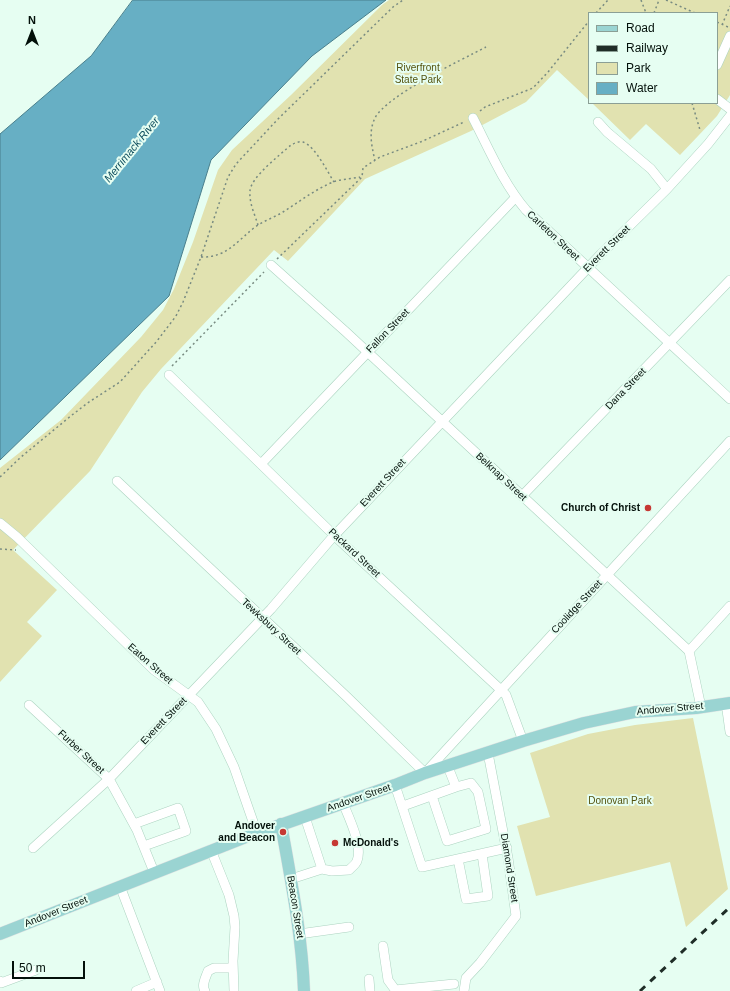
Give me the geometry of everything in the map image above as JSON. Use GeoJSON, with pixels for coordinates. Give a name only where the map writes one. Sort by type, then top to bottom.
{"type":"FeatureCollection","features":[{"type":"Feature","properties":{"kind":"main road","name":"Andover Street"},"geometry":{"type":"LineString","coordinates":[[0,934],[154,872],[281,824],[305,817],[425,773],[448,767],[522,742],[584,723],[635,712],[701,707],[728,703]]}},
{"type":"Feature","properties":{"kind":"main road","name":"Beacon Street"},"geometry":{"type":"LineString","coordinates":[[281,824],[299,934],[304,991]]}},
{"type":"Feature","properties":{"kind":"street"},"geometry":{"type":"LineString","coordinates":[[718,63],[730,36]]}},
{"type":"Feature","properties":{"kind":"street"},"geometry":{"type":"LineString","coordinates":[[718,100],[730,110]]}},
{"type":"Feature","properties":{"kind":"street","name":"Everett Street"},"geometry":{"type":"LineString","coordinates":[[33,848],[110,778],[262,618],[334,535],[588,268],[667,189],[708,144],[730,116]]}},
{"type":"Feature","properties":{"kind":"street","name":"Carleton Street"},"geometry":{"type":"LineString","coordinates":[[473,118],[515,198],[534,219],[730,399]]}},
{"type":"Feature","properties":{"kind":"street"},"geometry":{"type":"LineString","coordinates":[[598,122],[607,132],[651,169],[667,189]]}},
{"type":"Feature","properties":{"kind":"street","name":"Fallon Street"},"geometry":{"type":"LineString","coordinates":[[261,464],[515,198]]}},
{"type":"Feature","properties":{"kind":"street","name":"Belknap Street"},"geometry":{"type":"LineString","coordinates":[[271,265],[368,352],[689,651]]}},
{"type":"Feature","properties":{"kind":"street","name":"Dana Street"},"geometry":{"type":"LineString","coordinates":[[522,496],[730,280]]}},
{"type":"Feature","properties":{"kind":"street","name":"Packard Street"},"geometry":{"type":"LineString","coordinates":[[169,375],[334,535],[506,695],[522,742]]}},
{"type":"Feature","properties":{"kind":"street","name":"Coolidge Street"},"geometry":{"type":"LineString","coordinates":[[425,773],[730,441]]}},
{"type":"Feature","properties":{"kind":"street","name":"Tewksbury Street"},"geometry":{"type":"LineString","coordinates":[[116,481],[347,697],[425,773]]}},
{"type":"Feature","properties":{"kind":"street","name":"Eaton Street"},"geometry":{"type":"LineString","coordinates":[[0,523],[17,537],[154,670],[198,702],[216,729],[234,767],[257,833]]}},
{"type":"Feature","properties":{"kind":"street"},"geometry":{"type":"LineString","coordinates":[[701,707],[689,651],[730,606]]}},
{"type":"Feature","properties":{"kind":"street"},"geometry":{"type":"LineString","coordinates":[[728,703],[730,732]]}},
{"type":"Feature","properties":{"kind":"street","name":"Furber Street"},"geometry":{"type":"LineString","coordinates":[[29,705],[110,778],[134,824],[154,872]]}},
{"type":"Feature","properties":{"kind":"street","name":"Diamond Street"},"geometry":{"type":"LineString","coordinates":[[466,978],[480,963],[516,916],[506,848],[488,753]]}},
{"type":"Feature","properties":{"kind":"street"},"geometry":{"type":"LineString","coordinates":[[448,767],[456,787]]}},
{"type":"Feature","properties":{"kind":"street"},"geometry":{"type":"LineString","coordinates":[[403,806],[456,787],[471,783],[478,792],[486,829],[447,841],[432,796]]}},
{"type":"Feature","properties":{"kind":"street"},"geometry":{"type":"LineString","coordinates":[[395,785],[422,867],[506,848]]}},
{"type":"Feature","properties":{"kind":"street"},"geometry":{"type":"LineString","coordinates":[[291,879],[322,869],[332,872],[349,870],[357,862],[358,850],[355,834],[343,803]]}},
{"type":"Feature","properties":{"kind":"street"},"geometry":{"type":"LineString","coordinates":[[134,824],[178,808],[186,831],[144,846]]}},
{"type":"Feature","properties":{"kind":"street"},"geometry":{"type":"LineString","coordinates":[[305,817],[322,869]]}},
{"type":"Feature","properties":{"kind":"street"},"geometry":{"type":"LineString","coordinates":[[211,850],[232,906],[236,927],[233,968],[234,991]]}},
{"type":"Feature","properties":{"kind":"street"},"geometry":{"type":"LineString","coordinates":[[458,859],[466,900],[488,896],[482,854]]}},
{"type":"Feature","properties":{"kind":"street"},"geometry":{"type":"LineString","coordinates":[[120,886],[158,987],[136,991]]}},
{"type":"Feature","properties":{"kind":"street"},"geometry":{"type":"LineString","coordinates":[[299,934],[349,927]]}},
{"type":"Feature","properties":{"kind":"street"},"geometry":{"type":"LineString","coordinates":[[383,946],[388,980],[396,990],[454,984]]}},
{"type":"Feature","properties":{"kind":"street"},"geometry":{"type":"LineString","coordinates":[[205,991],[203,989],[208,971],[214,968],[233,968]]}},
{"type":"Feature","properties":{"kind":"street"},"geometry":{"type":"LineString","coordinates":[[0,981],[1,983],[36,970]]}},
{"type":"Feature","properties":{"kind":"street"},"geometry":{"type":"LineString","coordinates":[[440,991],[466,978]]}},
{"type":"Feature","properties":{"kind":"street"},"geometry":{"type":"LineString","coordinates":[[464,991],[466,978]]}},
{"type":"Feature","properties":{"kind":"street"},"geometry":{"type":"LineString","coordinates":[[369,980],[370,991]]}},
{"type":"Feature","properties":{"kind":"path"},"geometry":{"type":"LineString","coordinates":[[0,477],[21,457],[83,406],[120,382],[156,341],[176,316],[183,302],[201,257],[228,176],[236,164],[300,98],[393,7],[403,0]]}},
{"type":"Feature","properties":{"kind":"path"},"geometry":{"type":"LineString","coordinates":[[597,12],[608,0]]}},
{"type":"Feature","properties":{"kind":"path"},"geometry":{"type":"LineString","coordinates":[[640,0],[646,12]]}},
{"type":"Feature","properties":{"kind":"path"},"geometry":{"type":"LineString","coordinates":[[654,12],[660,0]]}},
{"type":"Feature","properties":{"kind":"path"},"geometry":{"type":"LineString","coordinates":[[666,0],[693,12]]}},
{"type":"Feature","properties":{"kind":"path"},"geometry":{"type":"LineString","coordinates":[[722,25],[730,6]]}},
{"type":"Feature","properties":{"kind":"path"},"geometry":{"type":"LineString","coordinates":[[169,375],[170,369],[176,362],[271,265],[362,177],[363,168],[380,157],[423,141],[473,118],[485,107],[533,88],[548,72],[588,22]]}},
{"type":"Feature","properties":{"kind":"path"},"geometry":{"type":"LineString","coordinates":[[718,23],[730,28]]}},
{"type":"Feature","properties":{"kind":"path"},"geometry":{"type":"LineString","coordinates":[[375,161],[371,145],[371,129],[375,117],[386,105],[420,83],[486,47]]}},
{"type":"Feature","properties":{"kind":"path"},"geometry":{"type":"LineString","coordinates":[[692,104],[700,130]]}},
{"type":"Feature","properties":{"kind":"path"},"geometry":{"type":"LineString","coordinates":[[258,225],[251,204],[250,190],[256,178],[291,145],[297,142],[302,142],[311,146],[334,182]]}},
{"type":"Feature","properties":{"kind":"path"},"geometry":{"type":"LineString","coordinates":[[201,257],[211,257],[222,254],[238,243],[258,225],[282,213],[306,196],[334,182],[362,177]]}},
{"type":"Feature","properties":{"kind":"path"},"geometry":{"type":"LineString","coordinates":[[0,549],[10,549]]}},
{"type":"Feature","properties":{"kind":"green space","name":"Riverfront State Park"},"geometry":{"type":"Polygon","coordinates":[[[389,0],[730,0],[730,95],[717,116],[680,155],[646,124],[630,140],[593,104],[718,104],[718,12],[588,12],[588,99],[557,70],[526,102],[471,131],[365,179],[288,261],[274,250],[161,369],[142,392],[90,471],[13,550],[57,590],[27,622],[42,636],[0,682],[0,468],[61,420],[141,337],[163,310],[174,289],[193,242],[218,170],[232,150],[291,95],[382,5],[389,0]]]}},
{"type":"Feature","properties":{"kind":"green space","name":"Donovan Park"},"geometry":{"type":"Polygon","coordinates":[[[693,718],[728,889],[686,927],[670,862],[536,896],[517,826],[550,817],[530,753],[588,734],[635,725],[693,718]]]}},
{"type":"Feature","properties":{"kind":"water","name":"Merrimack River"},"geometry":{"type":"Polygon","coordinates":[[[133,0],[386,0],[312,56],[211,160],[169,296],[0,460],[0,134],[91,56],[133,0]]]}},
{"type":"Feature","properties":{"kind":"railway"},"geometry":{"type":"LineString","coordinates":[[640,991],[730,907]]}},
{"type":"Feature","properties":{"kind":"place","name":"Church of Christ"},"geometry":{"type":"Point","coordinates":[648,508]}},
{"type":"Feature","properties":{"kind":"place","name":"Andover and Beacon"},"geometry":{"type":"Point","coordinates":[283,832]}},
{"type":"Feature","properties":{"kind":"place","name":"McDonald's"},"geometry":{"type":"Point","coordinates":[335,843]}}]}
